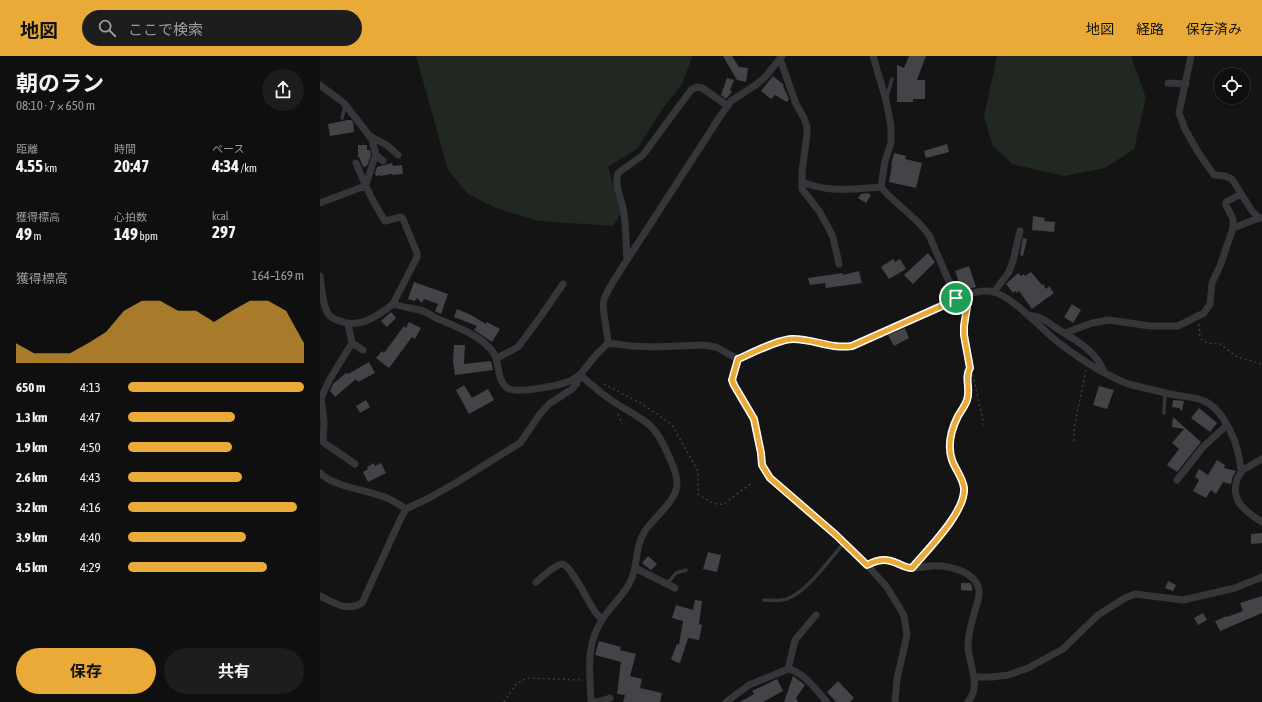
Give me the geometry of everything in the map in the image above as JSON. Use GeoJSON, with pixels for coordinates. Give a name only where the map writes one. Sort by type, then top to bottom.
{"type":"FeatureCollection","features":[{"type":"Feature","properties":{"kind":"street"},"geometry":{"type":"LineString","coordinates":[[873,56],[886,100],[891,126],[891,143],[885,161],[881,187],[918,222],[929,235],[956,298]]}},
{"type":"Feature","properties":{"kind":"street"},"geometry":{"type":"LineString","coordinates":[[1191,56],[1180,113],[1185,129],[1198,152],[1214,175],[1225,176],[1232,180],[1252,211],[1260,218],[1233,228]]}},
{"type":"Feature","properties":{"kind":"street"},"geometry":{"type":"LineString","coordinates":[[320,596],[346,608],[355,607],[362,603],[400,518],[406,509],[435,494],[520,443],[540,414],[549,404],[572,389],[580,375],[595,356],[608,343],[608,332],[603,311],[603,300],[627,260],[731,101],[757,84],[766,76],[781,57]]}},
{"type":"Feature","properties":{"kind":"street"},"geometry":{"type":"LineString","coordinates":[[781,57],[796,104],[804,118],[806,127],[807,134],[802,172],[802,189],[819,211],[833,237],[839,264]]}},
{"type":"Feature","properties":{"kind":"street"},"geometry":{"type":"LineString","coordinates":[[1168,83],[1186,84]]}},
{"type":"Feature","properties":{"kind":"street"},"geometry":{"type":"LineString","coordinates":[[320,85],[345,106],[370,136],[388,146],[398,155]]}},
{"type":"Feature","properties":{"kind":"street"},"geometry":{"type":"LineString","coordinates":[[627,260],[622,199],[616,183],[618,173],[643,155],[691,90],[697,87],[702,88],[728,106]]}},
{"type":"Feature","properties":{"kind":"street"},"geometry":{"type":"LineString","coordinates":[[370,136],[376,156],[383,161]]}},
{"type":"Feature","properties":{"kind":"street"},"geometry":{"type":"LineString","coordinates":[[320,203],[365,186],[376,156]]}},
{"type":"Feature","properties":{"kind":"street"},"geometry":{"type":"LineString","coordinates":[[320,276],[325,308],[330,316],[348,324],[358,323],[381,314],[393,304],[417,257],[417,253],[405,220],[401,217],[385,221],[365,186],[356,163]]}},
{"type":"Feature","properties":{"kind":"street"},"geometry":{"type":"LineString","coordinates":[[802,182],[822,189],[832,190],[881,187]]}},
{"type":"Feature","properties":{"kind":"street"},"geometry":{"type":"LineString","coordinates":[[1065,333],[1092,323],[1109,320],[1150,326],[1178,326],[1204,312],[1210,304],[1212,283],[1220,266],[1233,228],[1233,219],[1226,206],[1226,202],[1241,194]]}},
{"type":"Feature","properties":{"kind":"street"},"geometry":{"type":"LineString","coordinates":[[994,292],[1009,272],[1020,232]]}},
{"type":"Feature","properties":{"kind":"street"},"geometry":{"type":"LineString","coordinates":[[497,358],[518,347],[563,284]]}},
{"type":"Feature","properties":{"kind":"street"},"geometry":{"type":"LineString","coordinates":[[738,359],[782,341],[792,339],[836,347],[852,346],[956,298],[983,291],[994,292],[1004,297],[1028,315],[1059,343],[1104,372],[1130,384],[1165,392],[1192,396],[1205,401],[1218,412],[1238,446],[1241,472]]}},
{"type":"Feature","properties":{"kind":"street"},"geometry":{"type":"LineString","coordinates":[[393,304],[420,310],[471,334],[486,345],[497,358],[500,376],[504,384],[510,389],[523,390],[560,384],[580,375]]}},
{"type":"Feature","properties":{"kind":"street"},"geometry":{"type":"LineString","coordinates":[[1028,315],[1040,317],[1087,348],[1095,356],[1104,372]]}},
{"type":"Feature","properties":{"kind":"street"},"geometry":{"type":"LineString","coordinates":[[348,324],[352,343],[323,392],[321,404],[324,422],[322,439],[323,442],[355,464]]}},
{"type":"Feature","properties":{"kind":"street"},"geometry":{"type":"LineString","coordinates":[[352,343],[363,350]]}},
{"type":"Feature","properties":{"kind":"street"},"geometry":{"type":"LineString","coordinates":[[608,343],[647,346],[703,344],[716,347],[738,359]]}},
{"type":"Feature","properties":{"kind":"street"},"geometry":{"type":"LineString","coordinates":[[738,359],[732,380],[754,419],[762,465],[770,478],[867,565],[886,586],[904,616],[907,635],[897,679],[895,702]]}},
{"type":"Feature","properties":{"kind":"street"},"geometry":{"type":"LineString","coordinates":[[580,375],[609,399],[646,422],[655,432],[668,455],[676,475],[677,484],[670,502],[641,537],[636,554],[632,580],[602,620],[592,639],[589,656],[592,702],[610,698]]}},
{"type":"Feature","properties":{"kind":"street"},"geometry":{"type":"LineString","coordinates":[[1177,480],[1203,448],[1227,425]]}},
{"type":"Feature","properties":{"kind":"street"},"geometry":{"type":"LineString","coordinates":[[1262,459],[1241,472],[1237,480],[1235,491],[1239,504],[1248,513],[1262,522]]}},
{"type":"Feature","properties":{"kind":"street"},"geometry":{"type":"LineString","coordinates":[[320,473],[328,479],[386,498],[406,509]]}},
{"type":"Feature","properties":{"kind":"street"},"geometry":{"type":"LineString","coordinates":[[867,565],[882,559],[891,560],[908,568],[932,566],[952,568],[970,576],[974,580],[979,590],[970,628],[968,647],[975,686],[968,702]]}},
{"type":"Feature","properties":{"kind":"street"},"geometry":{"type":"LineString","coordinates":[[536,582],[556,566],[563,564],[570,570],[594,611],[602,620]]}},
{"type":"Feature","properties":{"kind":"street"},"geometry":{"type":"LineString","coordinates":[[635,568],[675,588]]}},
{"type":"Feature","properties":{"kind":"street"},"geometry":{"type":"LineString","coordinates":[[974,677],[1008,675],[1028,668],[1063,648],[1098,615],[1125,598],[1135,594],[1183,600],[1235,588],[1262,577]]}},
{"type":"Feature","properties":{"kind":"street"},"geometry":{"type":"LineString","coordinates":[[788,669],[795,640],[816,615]]}},
{"type":"Feature","properties":{"kind":"street"},"geometry":{"type":"LineString","coordinates":[[727,702],[749,685],[788,669],[801,676],[827,702]]}},
{"type":"Feature","properties":{"kind":"lane"},"geometry":{"type":"LineString","coordinates":[[886,100],[892,79]]}},
{"type":"Feature","properties":{"kind":"lane"},"geometry":{"type":"LineString","coordinates":[[342,118],[345,106]]}},
{"type":"Feature","properties":{"kind":"lane"},"geometry":{"type":"LineString","coordinates":[[1164,413],[1165,392]]}},
{"type":"Feature","properties":{"kind":"lane"},"geometry":{"type":"LineString","coordinates":[[764,600],[784,600],[795,595],[812,580],[844,543]]}},
{"type":"Feature","properties":{"kind":"lane"},"geometry":{"type":"LineString","coordinates":[[667,584],[676,573],[686,570]]}},
{"type":"Feature","properties":{"kind":"path"},"geometry":{"type":"LineString","coordinates":[[969,294],[964,335],[970,368],[984,425]]}},
{"type":"Feature","properties":{"kind":"path"},"geometry":{"type":"LineString","coordinates":[[1198,316],[1199,332],[1202,340],[1208,343],[1220,344],[1237,357],[1262,364]]}},
{"type":"Feature","properties":{"kind":"path"},"geometry":{"type":"LineString","coordinates":[[1074,441],[1074,428],[1088,362]]}},
{"type":"Feature","properties":{"kind":"path"},"geometry":{"type":"LineString","coordinates":[[912,568],[952,521],[964,496],[964,487],[951,459],[950,439],[952,429],[967,401],[969,392],[967,373],[970,368]]}},
{"type":"Feature","properties":{"kind":"path"},"geometry":{"type":"LineString","coordinates":[[604,384],[642,404],[672,425],[698,471],[698,494],[711,503],[719,505],[724,504],[753,482]]}},
{"type":"Feature","properties":{"kind":"path"},"geometry":{"type":"LineString","coordinates":[[504,702],[516,684],[527,678],[590,681]]}},
{"type":"Feature","properties":{"kind":"shaded area"},"geometry":{"type":"Polygon","coordinates":[[[416,56],[691,56],[692,58],[682,84],[660,112],[638,148],[608,167],[621,213],[613,226],[539,221],[496,208],[468,194],[448,170],[416,56]]]}},
{"type":"Feature","properties":{"kind":"shaded area"},"geometry":{"type":"Polygon","coordinates":[[[997,56],[1131,56],[1146,98],[1134,149],[1105,168],[1064,176],[1012,164],[993,146],[984,117],[997,56]]]}},
{"type":"Feature","properties":{"kind":"building"},"geometry":{"type":"Polygon","coordinates":[[[723,56],[732,56],[739,67],[748,68],[746,82],[737,80],[723,56]]]}},
{"type":"Feature","properties":{"kind":"building"},"geometry":{"type":"Polygon","coordinates":[[[909,56],[926,56],[917,80],[925,80],[925,99],[913,99],[913,102],[897,102],[897,65],[904,68],[909,56]]]}},
{"type":"Feature","properties":{"kind":"building"},"geometry":{"type":"Polygon","coordinates":[[[773,76],[784,85],[783,86],[789,99],[787,102],[775,95],[771,99],[761,91],[773,76]]]}},
{"type":"Feature","properties":{"kind":"building"},"geometry":{"type":"Polygon","coordinates":[[[727,78],[734,80],[730,90],[732,92],[726,99],[721,95],[727,78]]]}},
{"type":"Feature","properties":{"kind":"building"},"geometry":{"type":"Polygon","coordinates":[[[348,120],[353,122],[354,132],[330,136],[328,124],[348,120]]]}},
{"type":"Feature","properties":{"kind":"building"},"geometry":{"type":"Polygon","coordinates":[[[947,144],[949,152],[926,158],[924,151],[947,144]]]}},
{"type":"Feature","properties":{"kind":"building"},"geometry":{"type":"Polygon","coordinates":[[[358,145],[367,145],[367,150],[370,150],[371,155],[367,166],[363,167],[358,157],[358,145]]]}},
{"type":"Feature","properties":{"kind":"building"},"geometry":{"type":"Polygon","coordinates":[[[894,153],[906,156],[905,159],[922,163],[916,188],[889,182],[894,153]]]}},
{"type":"Feature","properties":{"kind":"building"},"geometry":{"type":"Polygon","coordinates":[[[392,163],[393,166],[402,165],[403,174],[376,176],[375,173],[377,167],[392,163]]]}},
{"type":"Feature","properties":{"kind":"building"},"geometry":{"type":"Polygon","coordinates":[[[868,193],[871,195],[866,203],[858,198],[861,194],[868,193]]]}},
{"type":"Feature","properties":{"kind":"building"},"geometry":{"type":"Polygon","coordinates":[[[1033,216],[1045,218],[1044,221],[1055,222],[1054,232],[1032,230],[1033,216]]]}},
{"type":"Feature","properties":{"kind":"building"},"geometry":{"type":"Polygon","coordinates":[[[1023,238],[1027,239],[1023,256],[1020,255],[1023,238]]]}},
{"type":"Feature","properties":{"kind":"building"},"geometry":{"type":"Polygon","coordinates":[[[928,253],[935,262],[913,284],[904,275],[928,253]]]}},
{"type":"Feature","properties":{"kind":"building"},"geometry":{"type":"Polygon","coordinates":[[[893,259],[895,262],[900,259],[906,269],[889,279],[881,267],[893,259]]]}},
{"type":"Feature","properties":{"kind":"building"},"geometry":{"type":"Polygon","coordinates":[[[969,266],[976,287],[962,291],[955,271],[969,266]]]}},
{"type":"Feature","properties":{"kind":"building"},"geometry":{"type":"Polygon","coordinates":[[[859,271],[862,283],[826,288],[825,283],[810,285],[808,278],[843,273],[843,275],[859,271]]]}},
{"type":"Feature","properties":{"kind":"building"},"geometry":{"type":"Polygon","coordinates":[[[1031,272],[1046,289],[1049,286],[1054,293],[1032,309],[1019,291],[1017,293],[1015,291],[1013,293],[1006,284],[1018,273],[1021,276],[1024,274],[1025,276],[1031,272]]]}},
{"type":"Feature","properties":{"kind":"building"},"geometry":{"type":"Polygon","coordinates":[[[414,282],[448,294],[441,314],[435,311],[438,304],[424,299],[422,303],[417,298],[415,301],[408,299],[414,282]]]}},
{"type":"Feature","properties":{"kind":"building"},"geometry":{"type":"Polygon","coordinates":[[[1072,304],[1081,310],[1073,323],[1064,317],[1072,304]]]}},
{"type":"Feature","properties":{"kind":"building"},"geometry":{"type":"Polygon","coordinates":[[[457,309],[486,324],[487,322],[500,329],[492,342],[474,330],[477,326],[454,317],[457,309]]]}},
{"type":"Feature","properties":{"kind":"building"},"geometry":{"type":"Polygon","coordinates":[[[391,312],[396,318],[387,327],[381,321],[391,312]]]}},
{"type":"Feature","properties":{"kind":"building"},"geometry":{"type":"Polygon","coordinates":[[[409,322],[421,328],[415,339],[412,337],[389,368],[376,358],[382,351],[384,353],[404,326],[406,328],[409,322]]]}},
{"type":"Feature","properties":{"kind":"building"},"geometry":{"type":"Polygon","coordinates":[[[905,328],[909,338],[894,346],[888,335],[905,328]]]}},
{"type":"Feature","properties":{"kind":"building"},"geometry":{"type":"Polygon","coordinates":[[[454,345],[465,345],[464,364],[491,361],[493,370],[455,375],[453,361],[454,345]]]}},
{"type":"Feature","properties":{"kind":"building"},"geometry":{"type":"Polygon","coordinates":[[[369,362],[375,373],[358,382],[356,379],[335,397],[330,391],[333,384],[346,373],[348,374],[369,362]]]}},
{"type":"Feature","properties":{"kind":"building"},"geometry":{"type":"Polygon","coordinates":[[[464,385],[472,398],[488,389],[494,400],[469,414],[456,390],[464,385]]]}},
{"type":"Feature","properties":{"kind":"building"},"geometry":{"type":"Polygon","coordinates":[[[1099,386],[1114,390],[1107,409],[1093,405],[1099,386]]]}},
{"type":"Feature","properties":{"kind":"building"},"geometry":{"type":"Polygon","coordinates":[[[366,400],[370,407],[360,413],[356,406],[366,400]]]}},
{"type":"Feature","properties":{"kind":"building"},"geometry":{"type":"Polygon","coordinates":[[[1173,400],[1184,401],[1182,411],[1179,408],[1172,407],[1173,400]]]}},
{"type":"Feature","properties":{"kind":"building"},"geometry":{"type":"Polygon","coordinates":[[[1199,408],[1217,423],[1210,432],[1191,418],[1199,408]]]}},
{"type":"Feature","properties":{"kind":"building"},"geometry":{"type":"Polygon","coordinates":[[[1173,417],[1201,442],[1177,472],[1167,465],[1179,449],[1172,443],[1184,429],[1172,427],[1173,417]]]}},
{"type":"Feature","properties":{"kind":"building"},"geometry":{"type":"Polygon","coordinates":[[[1217,460],[1225,465],[1224,468],[1236,471],[1231,484],[1223,482],[1216,494],[1211,490],[1206,498],[1193,491],[1199,480],[1195,477],[1199,469],[1208,475],[1217,460]]]}},
{"type":"Feature","properties":{"kind":"building"},"geometry":{"type":"Polygon","coordinates":[[[374,463],[375,466],[381,463],[386,473],[368,482],[363,472],[368,469],[367,467],[374,463]]]}},
{"type":"Feature","properties":{"kind":"building"},"geometry":{"type":"Polygon","coordinates":[[[1262,533],[1262,543],[1251,544],[1251,534],[1262,533]]]}},
{"type":"Feature","properties":{"kind":"building"},"geometry":{"type":"Polygon","coordinates":[[[708,552],[721,555],[717,572],[703,569],[708,552]]]}},
{"type":"Feature","properties":{"kind":"building"},"geometry":{"type":"Polygon","coordinates":[[[648,556],[657,564],[651,570],[642,563],[648,556]]]}},
{"type":"Feature","properties":{"kind":"building"},"geometry":{"type":"Polygon","coordinates":[[[1168,581],[1176,585],[1173,591],[1165,588],[1168,581]]]}},
{"type":"Feature","properties":{"kind":"building"},"geometry":{"type":"Polygon","coordinates":[[[961,583],[970,583],[972,586],[972,591],[961,590],[961,583]]]}},
{"type":"Feature","properties":{"kind":"building"},"geometry":{"type":"Polygon","coordinates":[[[1262,596],[1262,613],[1220,631],[1215,621],[1243,611],[1240,603],[1262,596]]]}},
{"type":"Feature","properties":{"kind":"building"},"geometry":{"type":"Polygon","coordinates":[[[695,600],[702,601],[699,624],[702,625],[699,640],[688,638],[680,663],[676,662],[671,659],[677,644],[679,645],[683,621],[672,618],[676,605],[693,610],[695,600]]]}},
{"type":"Feature","properties":{"kind":"building"},"geometry":{"type":"Polygon","coordinates":[[[1203,613],[1207,620],[1198,625],[1194,618],[1203,613]]]}},
{"type":"Feature","properties":{"kind":"building"},"geometry":{"type":"Polygon","coordinates":[[[599,641],[621,647],[620,650],[636,654],[630,676],[642,679],[640,688],[662,693],[660,702],[623,702],[625,695],[617,694],[621,662],[595,655],[599,641]]]}},
{"type":"Feature","properties":{"kind":"building"},"geometry":{"type":"Polygon","coordinates":[[[793,676],[805,685],[796,698],[798,702],[784,702],[793,676]]]}},
{"type":"Feature","properties":{"kind":"building"},"geometry":{"type":"Polygon","coordinates":[[[777,679],[783,691],[763,702],[740,702],[754,694],[752,691],[777,679]]]}},
{"type":"Feature","properties":{"kind":"building"},"geometry":{"type":"Polygon","coordinates":[[[838,681],[854,698],[850,702],[836,702],[827,692],[838,681]]]}},
{"type":"Feature","properties":{"kind":"route"},"geometry":{"type":"LineString","coordinates":[[969,294],[964,335],[970,368],[967,373],[969,392],[967,401],[952,429],[950,439],[951,459],[961,478],[964,487],[964,496],[952,521],[912,568],[908,568],[891,560],[882,559],[867,565],[836,535],[770,478],[762,465],[754,419],[732,380],[738,359],[782,341],[792,339],[799,339],[836,347],[852,346],[956,298],[969,294]]}}]}
